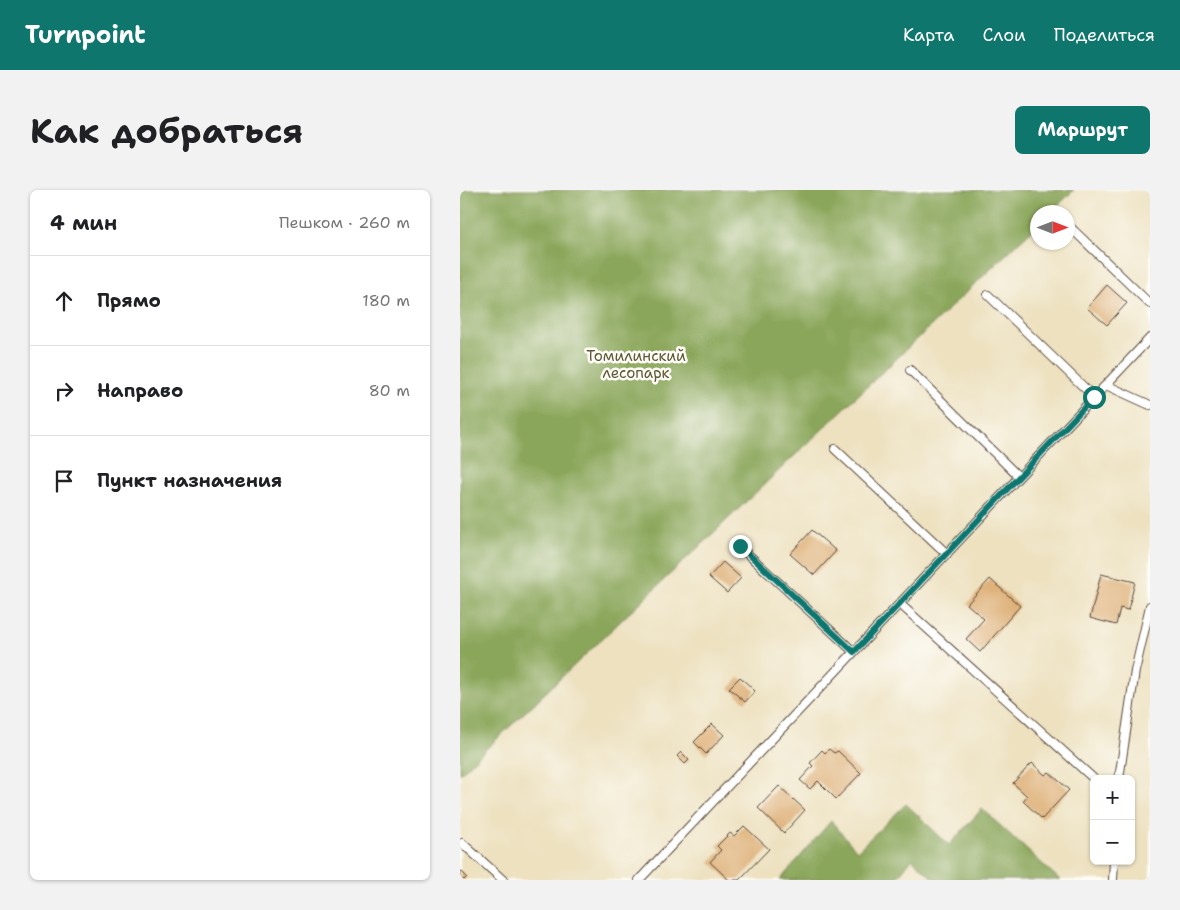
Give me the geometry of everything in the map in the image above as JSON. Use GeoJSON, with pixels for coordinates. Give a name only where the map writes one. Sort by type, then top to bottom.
{"type":"FeatureCollection","features":[{"type":"Feature","properties":{"kind":"lane"},"geometry":{"type":"LineString","coordinates":[[1075,232],[1150,304]]}},
{"type":"Feature","properties":{"kind":"lane"},"geometry":{"type":"LineString","coordinates":[[988,295],[1094,397]]}},
{"type":"Feature","properties":{"kind":"lane"},"geometry":{"type":"LineString","coordinates":[[639,880],[1150,338]]}},
{"type":"Feature","properties":{"kind":"lane"},"geometry":{"type":"LineString","coordinates":[[910,370],[1019,477]]}},
{"type":"Feature","properties":{"kind":"lane"},"geometry":{"type":"LineString","coordinates":[[1106,385],[1150,405]]}},
{"type":"Feature","properties":{"kind":"lane"},"geometry":{"type":"LineString","coordinates":[[835,449],[947,554]]}},
{"type":"Feature","properties":{"kind":"lane"},"geometry":{"type":"LineString","coordinates":[[740,546],[854,652]]}},
{"type":"Feature","properties":{"kind":"lane"},"geometry":{"type":"LineString","coordinates":[[900,604],[1090,775]]}},
{"type":"Feature","properties":{"kind":"lane"},"geometry":{"type":"LineString","coordinates":[[1120,775],[1135,671],[1150,606]]}},
{"type":"Feature","properties":{"kind":"lane"},"geometry":{"type":"LineString","coordinates":[[462,843],[503,880]]}},
{"type":"Feature","properties":{"kind":"lane"},"geometry":{"type":"LineString","coordinates":[[1113,880],[1114,865]]}},
{"type":"Feature","properties":{"kind":"green space","name":"Томилинский лесопарк"},"geometry":{"type":"Polygon","coordinates":[[[460,190],[1074,190],[1058,205],[1030,205],[1030,232],[460,774],[460,190]]]}},
{"type":"Feature","properties":{"kind":"green space"},"geometry":{"type":"Polygon","coordinates":[[[906,804],[949,845],[982,809],[1060,880],[935,880],[912,859],[895,880],[780,880],[831,821],[857,851],[906,804]]]}},
{"type":"Feature","properties":{"kind":"building"},"geometry":{"type":"Polygon","coordinates":[[[1107,285],[1127,303],[1107,325],[1087,308],[1107,285]]]}},
{"type":"Feature","properties":{"kind":"building"},"geometry":{"type":"Polygon","coordinates":[[[812,530],[836,551],[814,575],[790,554],[812,530]]]}},
{"type":"Feature","properties":{"kind":"building"},"geometry":{"type":"Polygon","coordinates":[[[723,562],[741,578],[727,593],[709,577],[723,562]]]}},
{"type":"Feature","properties":{"kind":"building"},"geometry":{"type":"Polygon","coordinates":[[[1101,574],[1135,582],[1128,610],[1120,608],[1116,625],[1090,618],[1101,574]]]}},
{"type":"Feature","properties":{"kind":"building"},"geometry":{"type":"Polygon","coordinates":[[[990,579],[1020,606],[980,652],[966,639],[984,619],[967,604],[990,579]]]}},
{"type":"Feature","properties":{"kind":"building"},"geometry":{"type":"Polygon","coordinates":[[[740,677],[755,691],[745,702],[729,688],[740,677]]]}},
{"type":"Feature","properties":{"kind":"building"},"geometry":{"type":"Polygon","coordinates":[[[712,724],[724,735],[706,754],[694,742],[712,724]]]}},
{"type":"Feature","properties":{"kind":"building"},"geometry":{"type":"Polygon","coordinates":[[[829,749],[834,753],[838,751],[861,773],[836,799],[818,781],[810,789],[800,780],[813,766],[810,763],[822,750],[825,753],[829,749]]]}},
{"type":"Feature","properties":{"kind":"building"},"geometry":{"type":"Polygon","coordinates":[[[681,752],[689,760],[685,764],[677,756],[681,752]]]}},
{"type":"Feature","properties":{"kind":"building"},"geometry":{"type":"Polygon","coordinates":[[[1032,763],[1045,775],[1049,772],[1069,790],[1042,819],[1023,801],[1027,796],[1013,783],[1032,763]]]}},
{"type":"Feature","properties":{"kind":"building"},"geometry":{"type":"Polygon","coordinates":[[[779,786],[805,810],[784,833],[758,808],[779,786]]]}},
{"type":"Feature","properties":{"kind":"building"},"geometry":{"type":"Polygon","coordinates":[[[744,826],[769,849],[739,880],[729,880],[710,862],[721,850],[717,846],[730,833],[734,836],[744,826]]]}},
{"type":"Feature","properties":{"kind":"building"},"geometry":{"type":"Polygon","coordinates":[[[460,870],[467,877],[464,880],[460,880],[460,870]]]}},
{"type":"Feature","properties":{"kind":"route"},"geometry":{"type":"LineString","coordinates":[[740,546],[854,652],[1094,397]]}}]}
